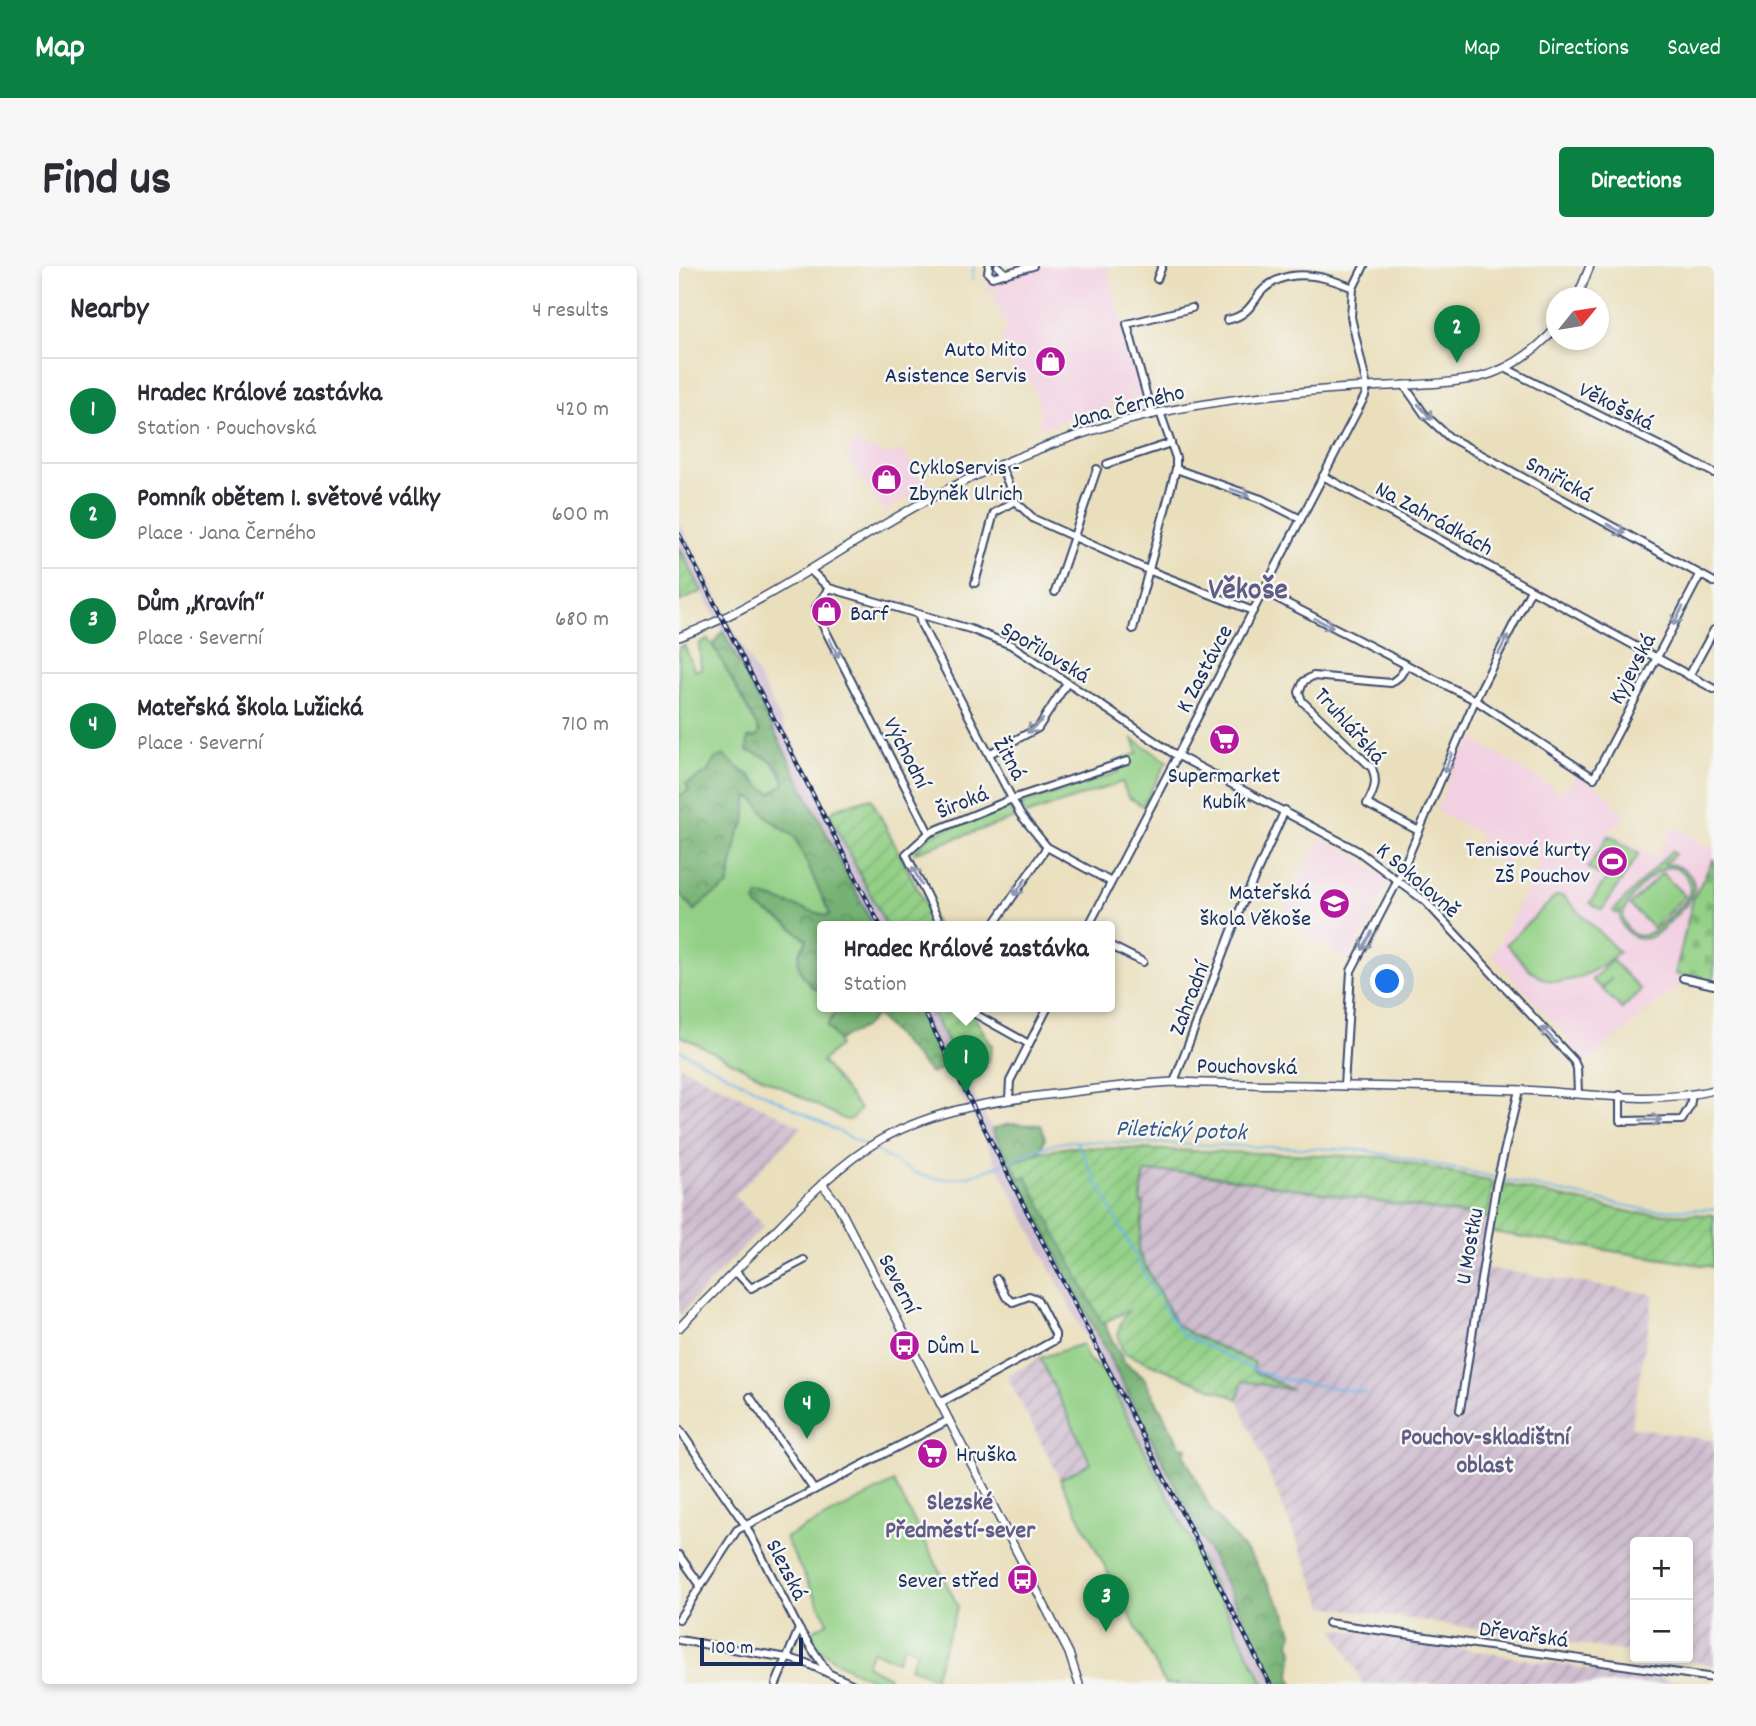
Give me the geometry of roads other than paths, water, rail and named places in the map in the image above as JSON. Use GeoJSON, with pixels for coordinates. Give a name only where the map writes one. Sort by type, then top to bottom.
{"type":"FeatureCollection","features":[{"type":"Feature","properties":{"kind":"street"},"geometry":{"type":"LineString","coordinates":[[989,266],[988,274],[992,277],[1033,266]]}},
{"type":"Feature","properties":{"kind":"street"},"geometry":{"type":"LineString","coordinates":[[998,266],[1006,274]]}},
{"type":"Feature","properties":{"kind":"street"},"geometry":{"type":"LineString","coordinates":[[1157,279],[1161,266]]}},
{"type":"Feature","properties":{"kind":"street"},"geometry":{"type":"LineString","coordinates":[[1364,266],[1353,288],[1351,317],[1367,387]]}},
{"type":"Feature","properties":{"kind":"street"},"geometry":{"type":"LineString","coordinates":[[1581,287],[1590,266]]}},
{"type":"Feature","properties":{"kind":"street"},"geometry":{"type":"LineString","coordinates":[[1227,320],[1238,318],[1244,313],[1273,277],[1296,269],[1327,276],[1353,288]]}},
{"type":"Feature","properties":{"kind":"street"},"geometry":{"type":"LineString","coordinates":[[1133,629],[1176,470],[1176,458],[1156,414],[1127,324],[1192,308]]}},
{"type":"Feature","properties":{"kind":"street","name":"Jana Černého"},"geometry":{"type":"LineString","coordinates":[[679,637],[733,615],[947,489],[1053,444],[1156,414],[1262,395],[1473,378],[1504,368],[1546,336]]}},
{"type":"Feature","properties":{"kind":"street","name":"Věkošská"},"geometry":{"type":"LineString","coordinates":[[1504,368],[1711,472]]}},
{"type":"Feature","properties":{"kind":"street","name":"Smiřická"},"geometry":{"type":"LineString","coordinates":[[1404,385],[1425,415],[1449,437],[1714,582]]}},
{"type":"Feature","properties":{"kind":"street","name":"K Zastávce"},"geometry":{"type":"LineString","coordinates":[[1092,921],[1365,396],[1367,387]]}},
{"type":"Feature","properties":{"kind":"street"},"geometry":{"type":"LineString","coordinates":[[1107,464],[1171,443]]}},
{"type":"Feature","properties":{"kind":"street"},"geometry":{"type":"LineString","coordinates":[[1001,466],[1015,501],[1034,519],[1148,570],[1253,611]]}},
{"type":"Feature","properties":{"kind":"street"},"geometry":{"type":"LineString","coordinates":[[1055,592],[1097,469]]}},
{"type":"Feature","properties":{"kind":"street"},"geometry":{"type":"LineString","coordinates":[[1176,470],[1261,499],[1301,519]]}},
{"type":"Feature","properties":{"kind":"street","name":"Na Zahrádkách"},"geometry":{"type":"LineString","coordinates":[[1323,476],[1714,689]]}},
{"type":"Feature","properties":{"kind":"street"},"geometry":{"type":"LineString","coordinates":[[975,583],[994,513],[1015,501]]}},
{"type":"Feature","properties":{"kind":"street","name":"Spořilovská"},"geometry":{"type":"LineString","coordinates":[[810,570],[829,588],[970,629],[1011,645],[1178,755]]}},
{"type":"Feature","properties":{"kind":"street","name":"Kyjevská"},"geometry":{"type":"LineString","coordinates":[[1475,700],[1594,778],[1700,575]]}},
{"type":"Feature","properties":{"kind":"street","name":"Východní"},"geometry":{"type":"LineString","coordinates":[[829,588],[816,607],[817,614],[929,833]]}},
{"type":"Feature","properties":{"kind":"street"},"geometry":{"type":"LineString","coordinates":[[1345,1086],[1351,971],[1398,880],[1475,700],[1531,590]]}},
{"type":"Feature","properties":{"kind":"street"},"geometry":{"type":"LineString","coordinates":[[1263,591],[1475,700]]}},
{"type":"Feature","properties":{"kind":"street","name":"Žitná"},"geometry":{"type":"LineString","coordinates":[[919,615],[921,624],[1020,814],[1047,847],[1111,881]]}},
{"type":"Feature","properties":{"kind":"street"},"geometry":{"type":"LineString","coordinates":[[1689,676],[1714,630]]}},
{"type":"Feature","properties":{"kind":"street","name":"Truhlářská"},"geometry":{"type":"LineString","coordinates":[[1407,665],[1391,683],[1307,677],[1300,689],[1300,696],[1302,701],[1372,768],[1376,778],[1375,788],[1367,804],[1419,831]]}},
{"type":"Feature","properties":{"kind":"street"},"geometry":{"type":"LineString","coordinates":[[989,754],[1038,728],[1067,683]]}},
{"type":"Feature","properties":{"kind":"street","name":"K Sokolovně"},"geometry":{"type":"LineString","coordinates":[[1178,755],[1358,851],[1425,901],[1574,1061],[1577,1068],[1578,1093]]}},
{"type":"Feature","properties":{"kind":"street","name":"Široká"},"geometry":{"type":"LineString","coordinates":[[929,833],[1012,799],[1127,761]]}},
{"type":"Feature","properties":{"kind":"street","name":"Zahradní"},"geometry":{"type":"LineString","coordinates":[[1174,1082],[1241,906],[1285,810]]}},
{"type":"Feature","properties":{"kind":"street"},"geometry":{"type":"LineString","coordinates":[[929,833],[906,855],[939,921]]}},
{"type":"Feature","properties":{"kind":"street"},"geometry":{"type":"LineString","coordinates":[[996,921],[1047,847]]}},
{"type":"Feature","properties":{"kind":"street"},"geometry":{"type":"LineString","coordinates":[[1115,948],[1143,962]]}},
{"type":"Feature","properties":{"kind":"street"},"geometry":{"type":"LineString","coordinates":[[1683,978],[1714,985]]}},
{"type":"Feature","properties":{"kind":"street"},"geometry":{"type":"LineString","coordinates":[[1009,1099],[1010,1081],[1045,1012]]}},
{"type":"Feature","properties":{"kind":"street"},"geometry":{"type":"LineString","coordinates":[[975,1014],[1029,1044]]}},
{"type":"Feature","properties":{"kind":"street","name":"Pouchovská"},"geometry":{"type":"LineString","coordinates":[[822,1184],[856,1156],[881,1140],[917,1122],[943,1113],[1009,1099],[1142,1083],[1519,1090],[1652,1097],[1714,1090]]}},
{"type":"Feature","properties":{"kind":"street","name":"U Mostku"},"geometry":{"type":"LineString","coordinates":[[1460,1410],[1496,1186],[1519,1090]]}},
{"type":"Feature","properties":{"kind":"street"},"geometry":{"type":"LineString","coordinates":[[1620,1095],[1620,1121],[1682,1120],[1690,1106],[1692,1094]]}},
{"type":"Feature","properties":{"kind":"street"},"geometry":{"type":"LineString","coordinates":[[679,1328],[822,1184]]}},
{"type":"Feature","properties":{"kind":"street","name":"Severní"},"geometry":{"type":"LineString","coordinates":[[822,1184],[837,1203],[1069,1653],[1079,1684]]}},
{"type":"Feature","properties":{"kind":"street"},"geometry":{"type":"LineString","coordinates":[[735,1271],[751,1288],[804,1260]]}},
{"type":"Feature","properties":{"kind":"street"},"geometry":{"type":"LineString","coordinates":[[940,1403],[1055,1340],[1055,1334],[1037,1299],[1029,1296],[1013,1302],[1006,1297],[997,1279]]}},
{"type":"Feature","properties":{"kind":"street"},"geometry":{"type":"LineString","coordinates":[[750,1397],[814,1490]]}},
{"type":"Feature","properties":{"kind":"street"},"geometry":{"type":"LineString","coordinates":[[679,1619],[737,1530],[949,1420]]}},
{"type":"Feature","properties":{"kind":"street","name":"Slezská"},"geometry":{"type":"LineString","coordinates":[[679,1429],[746,1526],[799,1629],[828,1673]]}},
{"type":"Feature","properties":{"kind":"street"},"geometry":{"type":"LineString","coordinates":[[679,1555],[701,1586]]}},
{"type":"Feature","properties":{"kind":"street","name":"Dřevařská"},"geometry":{"type":"LineString","coordinates":[[1328,1623],[1714,1678]]}},
{"type":"Feature","properties":{"kind":"street","name":"Slezská"},"geometry":{"type":"LineString","coordinates":[[776,1684],[799,1629]]}},
{"type":"Feature","properties":{"kind":"street"},"geometry":{"type":"LineString","coordinates":[[679,1640],[788,1658],[852,1684]]}},
{"type":"Feature","properties":{"kind":"waterway"},"geometry":{"type":"LineString","coordinates":[[972,279],[974,266]]}},
{"type":"Feature","properties":{"kind":"waterway","name":"Piletický potok"},"geometry":{"type":"LineString","coordinates":[[679,1050],[865,1145]]}},
{"type":"Feature","properties":{"kind":"waterway"},"geometry":{"type":"LineString","coordinates":[[1076,1141],[1156,1296]]}},
{"type":"Feature","properties":{"kind":"waterway","name":"Piletický potok"},"geometry":{"type":"LineString","coordinates":[[873,1149],[910,1171],[936,1178],[976,1174],[1036,1150],[1076,1141],[1364,1150],[1495,1177]]}},
{"type":"Feature","properties":{"kind":"waterway","name":"Piletický potok"},"geometry":{"type":"LineString","coordinates":[[1500,1179],[1647,1210],[1714,1209]]}},
{"type":"Feature","properties":{"kind":"waterway"},"geometry":{"type":"LineString","coordinates":[[1160,1302],[1182,1334],[1254,1370],[1281,1379],[1365,1393]]}},
{"type":"Feature","properties":{"kind":"railway"},"geometry":{"type":"LineString","coordinates":[[679,534],[878,921]]}},
{"type":"Feature","properties":{"kind":"railway"},"geometry":{"type":"LineString","coordinates":[[925,1012],[1270,1684]]}},
{"type":"Feature","properties":{"kind":"place","name":"Auto Mito Asistence Servis"},"geometry":{"type":"Point","coordinates":[1050,361]}},
{"type":"Feature","properties":{"kind":"place","name":"Pomník obětem 1. světové války"},"geometry":{"type":"Point","coordinates":[1457,363]}},
{"type":"Feature","properties":{"kind":"place","name":"CykloServis - Zbyněk Ulrich"},"geometry":{"type":"Point","coordinates":[886,479]}},
{"type":"Feature","properties":{"kind":"place","name":"Barf"},"geometry":{"type":"Point","coordinates":[827,612]}},
{"type":"Feature","properties":{"kind":"place","name":"Supermarket Kubík"},"geometry":{"type":"Point","coordinates":[1224,740]}},
{"type":"Feature","properties":{"kind":"place","name":"Tenisové kurty ZŠ Pouchov"},"geometry":{"type":"Point","coordinates":[1613,861]}},
{"type":"Feature","properties":{"kind":"place","name":"Mateřská škola Věkoše"},"geometry":{"type":"Point","coordinates":[1334,904]}},
{"type":"Feature","properties":{"kind":"place","name":"Hradec Králové zastávka"},"geometry":{"type":"Point","coordinates":[966,1093]}},
{"type":"Feature","properties":{"kind":"place","name":"Dům L"},"geometry":{"type":"Point","coordinates":[904,1345]}},
{"type":"Feature","properties":{"kind":"place","name":"Mateřská škola Lužická"},"geometry":{"type":"Point","coordinates":[807,1439]}},
{"type":"Feature","properties":{"kind":"place","name":"Hruška"},"geometry":{"type":"Point","coordinates":[933,1453]}},
{"type":"Feature","properties":{"kind":"place","name":"Sever střed"},"geometry":{"type":"Point","coordinates":[1022,1579]}},
{"type":"Feature","properties":{"kind":"place","name":"Dům „Kravín“"},"geometry":{"type":"Point","coordinates":[1106,1632]}},
{"type":"Feature","properties":{"kind":"district","name":"Věkoše"},"geometry":{"type":"Point","coordinates":[1248,588]}},
{"type":"Feature","properties":{"kind":"district","name":"Pouchov-skladištní oblast"},"geometry":{"type":"Point","coordinates":[1485,1450]}},
{"type":"Feature","properties":{"kind":"district","name":"Slezské Předměstí-sever"},"geometry":{"type":"Point","coordinates":[960,1515]}}]}
